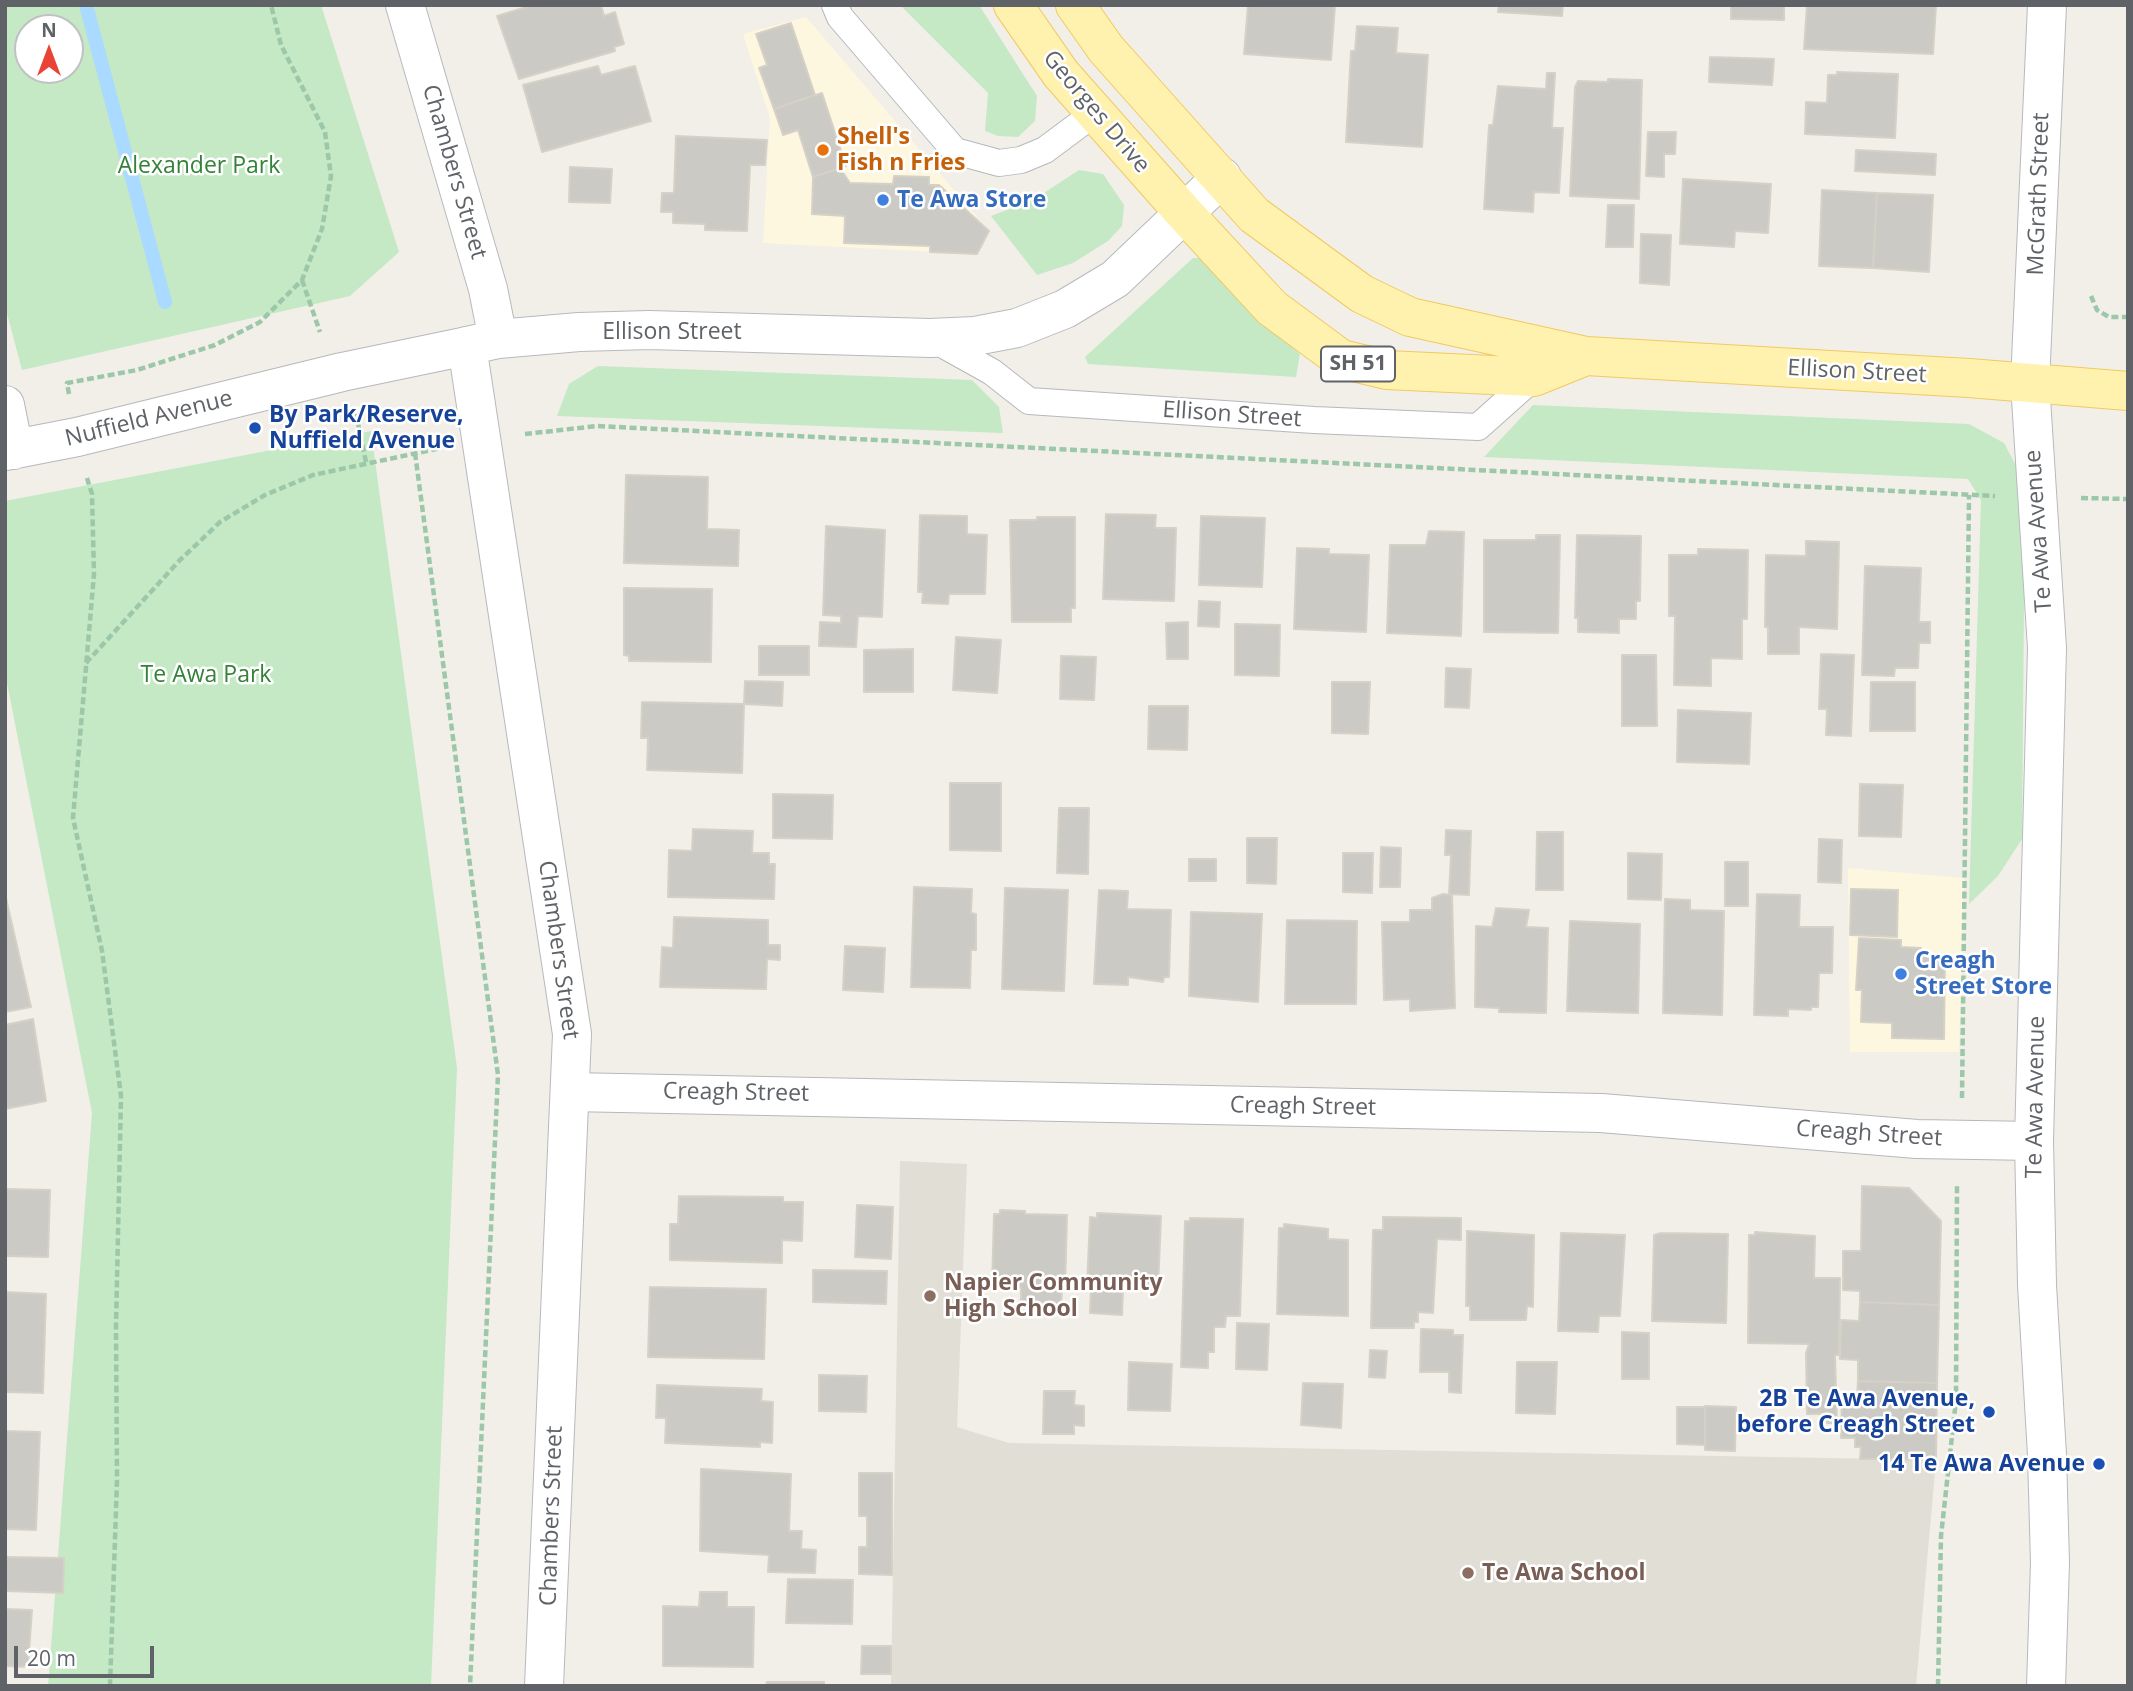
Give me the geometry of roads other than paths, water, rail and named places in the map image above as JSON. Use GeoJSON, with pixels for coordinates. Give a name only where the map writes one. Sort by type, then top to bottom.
{"type":"FeatureCollection","features":[{"type":"Feature","properties":{"kind":"main road","name":"Georges Drive"},"geometry":{"type":"LineString","coordinates":[[1013,5],[1061,74],[1185,214]]}},
{"type":"Feature","properties":{"kind":"main road","name":"SH 51"},"geometry":{"type":"LineString","coordinates":[[1075,5],[1106,49],[1222,177]]}},
{"type":"Feature","properties":{"kind":"main road","name":"Ellison Street"},"geometry":{"type":"LineString","coordinates":[[1222,177],[1254,215],[1362,294],[1410,317],[1586,356],[2128,391]]}},
{"type":"Feature","properties":{"kind":"main road","name":"Ellison Street"},"geometry":{"type":"LineString","coordinates":[[1185,214],[1272,308],[1341,359],[1387,370],[1534,377],[1586,356]]}},
{"type":"Feature","properties":{"kind":"street","name":"Chambers Street"},"geometry":{"type":"LineString","coordinates":[[405,5],[488,289],[483,343],[481,440],[572,1034],[544,1686]]}},
{"type":"Feature","properties":{"kind":"street","name":"McGrath Street"},"geometry":{"type":"LineString","coordinates":[[2030,383],[2047,5]]}},
{"type":"Feature","properties":{"kind":"street","name":"Ellison Street"},"geometry":{"type":"LineString","coordinates":[[483,343],[649,330],[930,338],[975,336],[1017,328],[1065,309],[1115,279],[1222,177]]}},
{"type":"Feature","properties":{"kind":"street","name":"Nuffield Avenue"},"geometry":{"type":"LineString","coordinates":[[10,451],[342,372],[483,343]]}},
{"type":"Feature","properties":{"kind":"street","name":"Te Awa Avenue"},"geometry":{"type":"LineString","coordinates":[[2030,383],[2047,648],[2034,1141],[2037,1284],[2048,1482],[2046,1686]]}},
{"type":"Feature","properties":{"kind":"street"},"geometry":{"type":"LineString","coordinates":[[5,405],[10,451]]}},
{"type":"Feature","properties":{"kind":"street","name":"Creagh Street"},"geometry":{"type":"LineString","coordinates":[[570,1092],[1623,1114],[1959,1141],[2034,1141]]}},
{"type":"Feature","properties":{"kind":"lane"},"geometry":{"type":"LineString","coordinates":[[835,5],[840,17],[955,151],[999,163],[1021,160],[1055,144],[1096,112]]}},
{"type":"Feature","properties":{"kind":"lane","name":"Ellison Street"},"geometry":{"type":"LineString","coordinates":[[930,338],[992,372],[1029,401],[1260,417],[1478,427],[1534,377]]}},
{"type":"Feature","properties":{"kind":"waterway"},"geometry":{"type":"LineString","coordinates":[[86,5],[165,302]]}},
{"type":"Feature","properties":{"kind":"place","name":"Shell's Fish n Fries"},"geometry":{"type":"Point","coordinates":[823,150]}},
{"type":"Feature","properties":{"kind":"place","name":"Te Awa Store"},"geometry":{"type":"Point","coordinates":[883,200]}},
{"type":"Feature","properties":{"kind":"place","name":"By Park/Reserve, Nuffield Avenue"},"geometry":{"type":"Point","coordinates":[255,428]}},
{"type":"Feature","properties":{"kind":"place","name":"Creagh Street Store"},"geometry":{"type":"Point","coordinates":[1901,974]}},
{"type":"Feature","properties":{"kind":"place","name":"Napier Community High School"},"geometry":{"type":"Point","coordinates":[930,1296]}},
{"type":"Feature","properties":{"kind":"place","name":"2B Te Awa Avenue, before Creagh Street"},"geometry":{"type":"Point","coordinates":[1989,1412]}},
{"type":"Feature","properties":{"kind":"place","name":"14 Te Awa Avenue"},"geometry":{"type":"Point","coordinates":[2099,1464]}},
{"type":"Feature","properties":{"kind":"place","name":"Te Awa School"},"geometry":{"type":"Point","coordinates":[1468,1573]}},
{"type":"Feature","properties":{"kind":"park label","name":"Alexander Park"},"geometry":{"type":"Point","coordinates":[199,166]}},
{"type":"Feature","properties":{"kind":"park label","name":"Te Awa Park"},"geometry":{"type":"Point","coordinates":[206,675]}}]}
